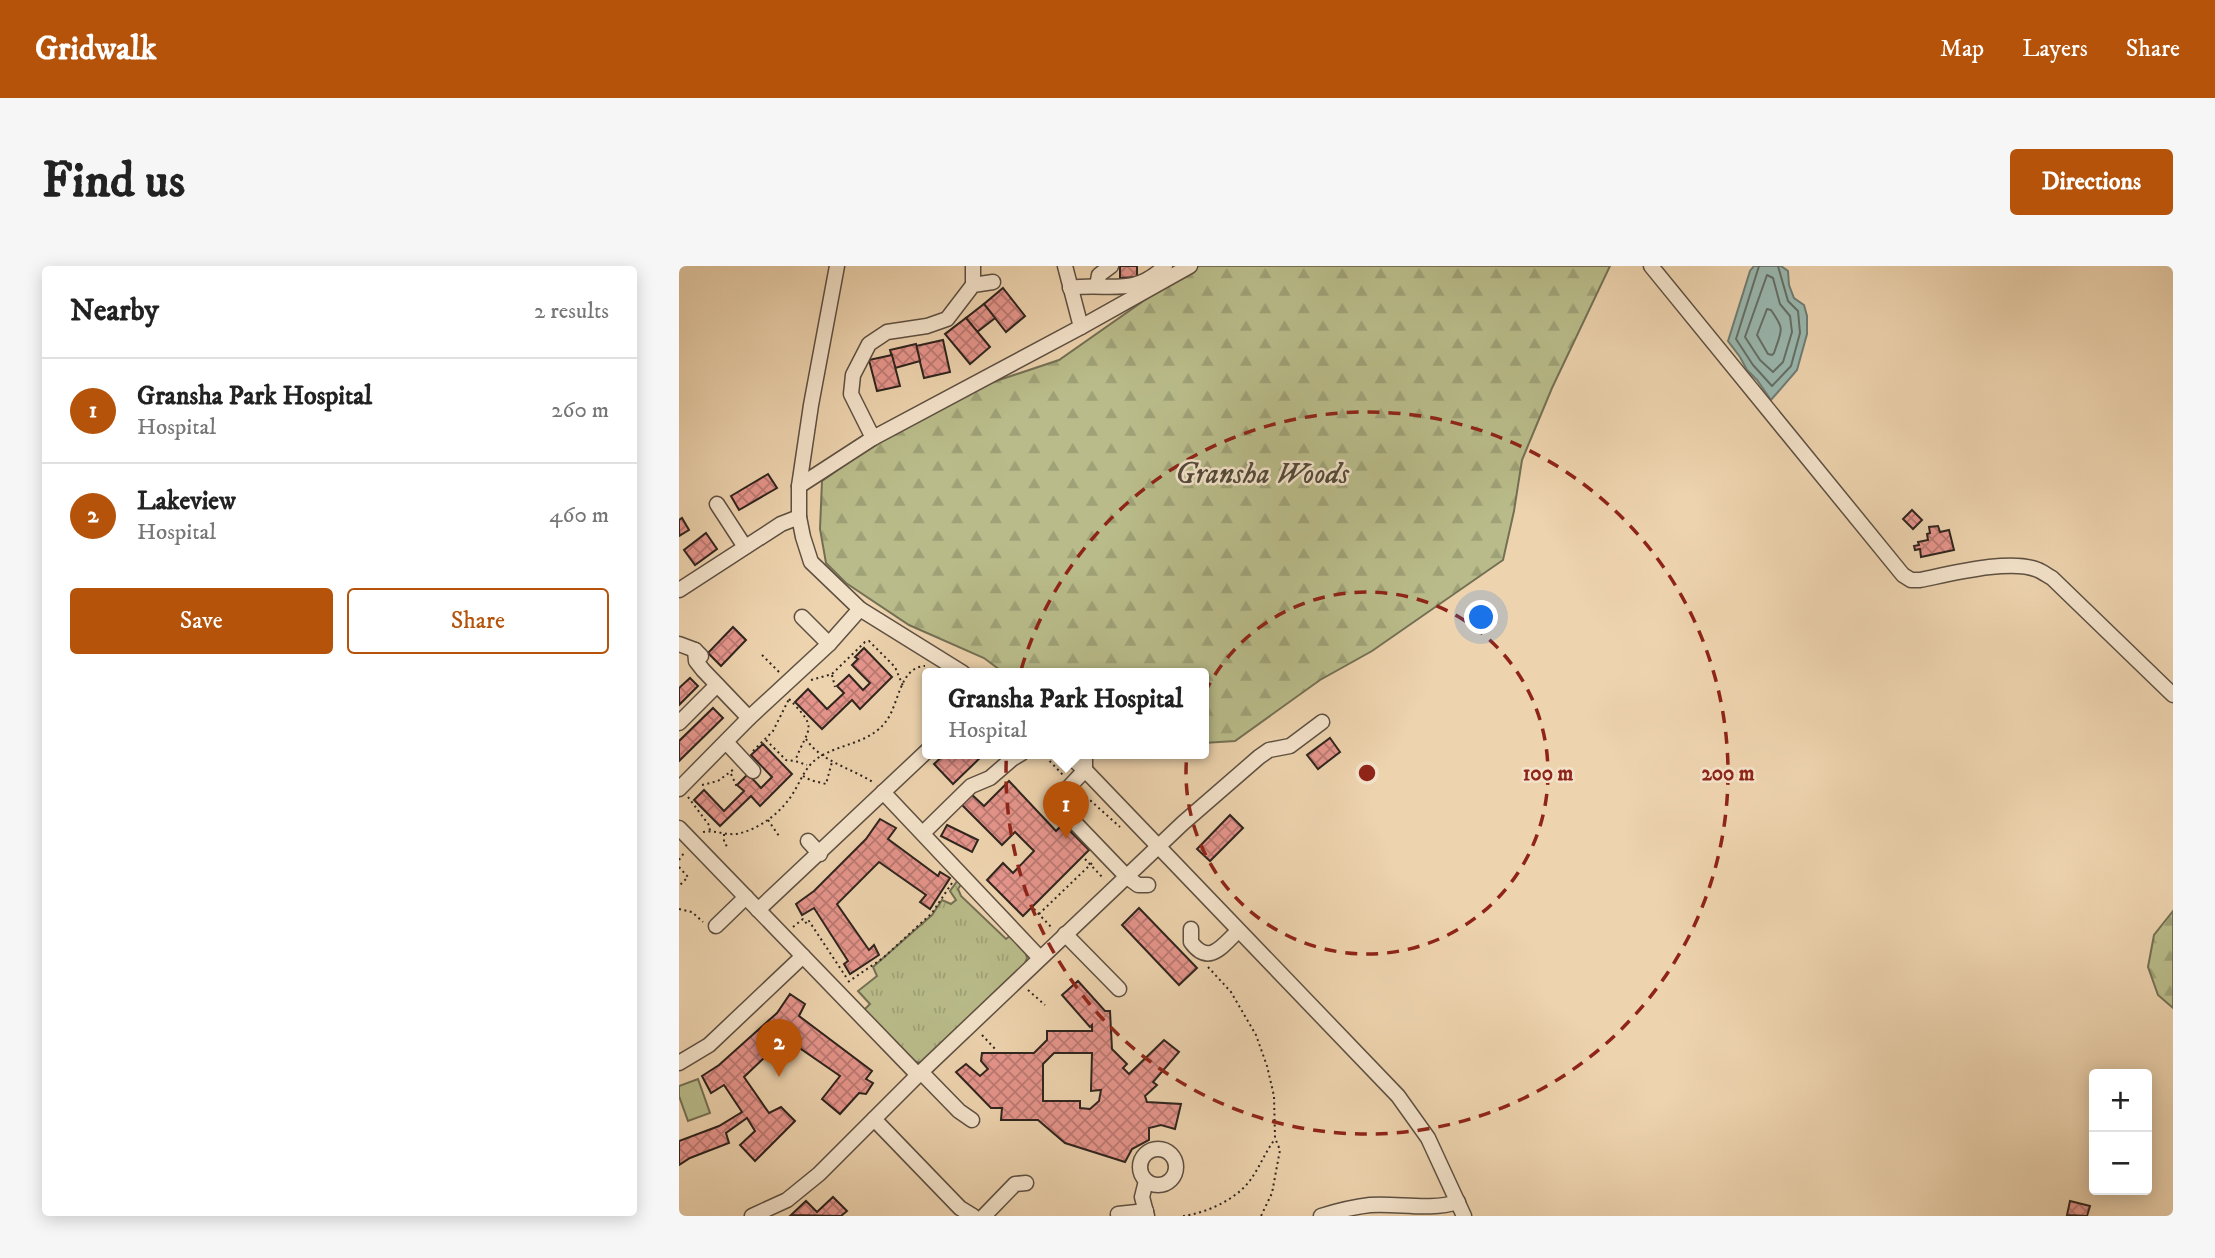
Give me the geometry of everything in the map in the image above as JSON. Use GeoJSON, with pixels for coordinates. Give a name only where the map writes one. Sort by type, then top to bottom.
{"type":"FeatureCollection","features":[{"type":"Feature","properties":{"kind":"street"},"geometry":{"type":"LineString","coordinates":[[837,266],[799,486],[799,517],[803,537],[811,562],[860,609],[955,668]]}},
{"type":"Feature","properties":{"kind":"street"},"geometry":{"type":"LineString","coordinates":[[873,438],[851,394],[853,375],[869,344],[887,332],[927,326],[947,319],[973,285],[973,266]]}},
{"type":"Feature","properties":{"kind":"street"},"geometry":{"type":"LineString","coordinates":[[1065,266],[1081,327]]}},
{"type":"Feature","properties":{"kind":"street"},"geometry":{"type":"LineString","coordinates":[[1097,286],[1099,275],[1111,266]]}},
{"type":"Feature","properties":{"kind":"street"},"geometry":{"type":"LineString","coordinates":[[1070,288],[1125,288],[1138,284],[1165,266]]}},
{"type":"Feature","properties":{"kind":"street"},"geometry":{"type":"LineString","coordinates":[[799,486],[873,438],[1190,266]]}},
{"type":"Feature","properties":{"kind":"street"},"geometry":{"type":"LineString","coordinates":[[1651,266],[1903,575],[1912,580],[1989,567],[2036,568],[2052,579],[2173,695]]}},
{"type":"Feature","properties":{"kind":"street"},"geometry":{"type":"LineString","coordinates":[[973,285],[993,282]]}},
{"type":"Feature","properties":{"kind":"street"},"geometry":{"type":"LineString","coordinates":[[717,505],[745,547]]}},
{"type":"Feature","properties":{"kind":"street"},"geometry":{"type":"LineString","coordinates":[[679,590],[781,524],[799,517]]}},
{"type":"Feature","properties":{"kind":"street"},"geometry":{"type":"LineString","coordinates":[[684,791],[749,718],[795,686],[860,609]]}},
{"type":"Feature","properties":{"kind":"street"},"geometry":{"type":"LineString","coordinates":[[802,618],[829,644]]}},
{"type":"Feature","properties":{"kind":"street"},"geometry":{"type":"LineString","coordinates":[[679,643],[695,650],[707,662],[714,680],[749,718]]}},
{"type":"Feature","properties":{"kind":"street"},"geometry":{"type":"LineString","coordinates":[[679,723],[714,680]]}},
{"type":"Feature","properties":{"kind":"street"},"geometry":{"type":"LineString","coordinates":[[752,1216],[774,1207],[802,1189],[1063,936],[1245,767],[1269,750],[1290,746],[1322,722]]}},
{"type":"Feature","properties":{"kind":"street"},"geometry":{"type":"LineString","coordinates":[[726,742],[748,765]]}},
{"type":"Feature","properties":{"kind":"street"},"geometry":{"type":"LineString","coordinates":[[758,909],[820,854],[922,756]]}},
{"type":"Feature","properties":{"kind":"street"},"geometry":{"type":"LineString","coordinates":[[923,833],[971,786],[990,778],[1014,759]]}},
{"type":"Feature","properties":{"kind":"street"},"geometry":{"type":"LineString","coordinates":[[1073,759],[1398,1096],[1428,1138],[1464,1216]]}},
{"type":"Feature","properties":{"kind":"street"},"geometry":{"type":"LineString","coordinates":[[1085,759],[1085,770],[1055,802],[1127,877],[1138,885],[1148,885]]}},
{"type":"Feature","properties":{"kind":"street"},"geometry":{"type":"LineString","coordinates":[[883,792],[1041,958]]}},
{"type":"Feature","properties":{"kind":"street"},"geometry":{"type":"LineString","coordinates":[[679,828],[837,992],[959,1111],[972,1120]]}},
{"type":"Feature","properties":{"kind":"street"},"geometry":{"type":"LineString","coordinates":[[808,841],[820,854]]}},
{"type":"Feature","properties":{"kind":"street"},"geometry":{"type":"LineString","coordinates":[[709,924],[745,897]]}},
{"type":"Feature","properties":{"kind":"street"},"geometry":{"type":"LineString","coordinates":[[1191,929],[1191,942],[1200,952],[1208,954],[1220,950],[1238,931]]}},
{"type":"Feature","properties":{"kind":"street"},"geometry":{"type":"LineString","coordinates":[[1063,936],[1119,989]]}},
{"type":"Feature","properties":{"kind":"street"},"geometry":{"type":"LineString","coordinates":[[679,1063],[709,1045],[803,956]]}},
{"type":"Feature","properties":{"kind":"street"},"geometry":{"type":"LineString","coordinates":[[874,1119],[960,1208],[973,1216]]}},
{"type":"Feature","properties":{"kind":"street"},"geometry":{"type":"LineString","coordinates":[[1118,1214],[1146,1214],[1142,1196],[1146,1181]]}},
{"type":"Feature","properties":{"kind":"street"},"geometry":{"type":"LineString","coordinates":[[983,1216],[1015,1184],[1026,1183]]}},
{"type":"Feature","properties":{"kind":"street"},"geometry":{"type":"LineString","coordinates":[[1321,1216],[1371,1205],[1429,1206],[1458,1202]]}},
{"type":"Feature","properties":{"kind":"path"},"geometry":{"type":"LineString","coordinates":[[698,786],[718,781],[748,765],[778,723],[795,686],[832,674],[865,642],[869,641],[895,667],[903,686]]}},
{"type":"Feature","properties":{"kind":"path"},"geometry":{"type":"LineString","coordinates":[[762,655],[795,686]]}},
{"type":"Feature","properties":{"kind":"path"},"geometry":{"type":"LineString","coordinates":[[690,840],[701,832],[735,834],[768,819],[783,807],[807,766],[822,755],[871,736],[887,720],[910,671],[928,666]]}},
{"type":"Feature","properties":{"kind":"path"},"geometry":{"type":"LineString","coordinates":[[832,674],[835,687]]}},
{"type":"Feature","properties":{"kind":"path"},"geometry":{"type":"LineString","coordinates":[[789,699],[808,719],[810,725],[795,761]]}},
{"type":"Feature","properties":{"kind":"path"},"geometry":{"type":"LineString","coordinates":[[806,738],[822,755],[860,774],[883,792]]}},
{"type":"Feature","properties":{"kind":"path"},"geometry":{"type":"LineString","coordinates":[[765,739],[786,761],[807,766]]}},
{"type":"Feature","properties":{"kind":"path"},"geometry":{"type":"LineString","coordinates":[[803,775],[810,780],[826,784],[833,761]]}},
{"type":"Feature","properties":{"kind":"path"},"geometry":{"type":"LineString","coordinates":[[731,773],[737,787]]}},
{"type":"Feature","properties":{"kind":"path"},"geometry":{"type":"LineString","coordinates":[[684,791],[709,825],[710,831]]}},
{"type":"Feature","properties":{"kind":"path"},"geometry":{"type":"LineString","coordinates":[[768,819],[779,836]]}},
{"type":"Feature","properties":{"kind":"path"},"geometry":{"type":"LineString","coordinates":[[725,833],[724,842],[729,848]]}},
{"type":"Feature","properties":{"kind":"path"},"geometry":{"type":"LineString","coordinates":[[1039,914],[1103,852]]}},
{"type":"Feature","properties":{"kind":"path"},"geometry":{"type":"LineString","coordinates":[[1085,859],[1114,889]]}},
{"type":"Feature","properties":{"kind":"path"},"geometry":{"type":"LineString","coordinates":[[679,867],[688,877],[679,886]]}},
{"type":"Feature","properties":{"kind":"path"},"geometry":{"type":"LineString","coordinates":[[837,992],[848,981],[883,958],[932,913],[960,872]]}},
{"type":"Feature","properties":{"kind":"path"},"geometry":{"type":"LineString","coordinates":[[679,909],[692,912],[709,924]]}},
{"type":"Feature","properties":{"kind":"path"},"geometry":{"type":"LineString","coordinates":[[1034,909],[1063,936]]}},
{"type":"Feature","properties":{"kind":"path"},"geometry":{"type":"LineString","coordinates":[[784,936],[803,919],[807,924],[809,921],[848,981]]}},
{"type":"Feature","properties":{"kind":"path"},"geometry":{"type":"LineString","coordinates":[[1200,952],[1201,959],[1231,992],[1256,1035],[1274,1096],[1275,1138],[1280,1150],[1277,1176],[1261,1216]]}},
{"type":"Feature","properties":{"kind":"path"},"geometry":{"type":"LineString","coordinates":[[1017,981],[1045,1005]]}},
{"type":"Feature","properties":{"kind":"path"},"geometry":{"type":"LineString","coordinates":[[972,1024],[997,1051]]}},
{"type":"Feature","properties":{"kind":"path"},"geometry":{"type":"LineString","coordinates":[[1183,1216],[1216,1206],[1236,1195],[1252,1179],[1275,1138]]}},
{"type":"Feature","properties":{"kind":"green space","name":"Gransha Woods"},"geometry":{"type":"Polygon","coordinates":[[[1188,266],[1610,266],[1552,388],[1522,460],[1503,560],[1372,651],[1320,680],[1235,741],[1209,743],[1209,668],[997,668],[984,658],[909,625],[846,583],[826,563],[820,529],[822,481],[880,440],[947,402],[993,382],[1059,360],[1169,283],[1188,266]]]}},
{"type":"Feature","properties":{"kind":"green space"},"geometry":{"type":"Polygon","coordinates":[[[958,880],[962,883],[958,889],[961,896],[1006,939],[1011,935],[1025,950],[1027,958],[1023,968],[929,1058],[920,1063],[910,1060],[863,1011],[870,1004],[858,991],[877,976],[873,967],[932,915],[942,900],[951,904],[956,900],[950,891],[958,880]]]}},
{"type":"Feature","properties":{"kind":"green space"},"geometry":{"type":"Polygon","coordinates":[[[2173,911],[2173,1008],[2158,995],[2148,967],[2154,935],[2173,911]]]}},
{"type":"Feature","properties":{"kind":"green space"},"geometry":{"type":"Polygon","coordinates":[[[698,1079],[710,1113],[688,1121],[679,1096],[679,1086],[698,1079]]]}},
{"type":"Feature","properties":{"kind":"water"},"geometry":{"type":"Polygon","coordinates":[[[1754,266],[1781,266],[1788,271],[1794,298],[1804,305],[1807,316],[1807,334],[1797,370],[1771,400],[1728,341],[1750,271],[1754,266]]]}},
{"type":"Feature","properties":{"kind":"building"},"geometry":{"type":"Polygon","coordinates":[[[1120,266],[1137,266],[1137,277],[1120,278],[1120,266]]]}},
{"type":"Feature","properties":{"kind":"building"},"geometry":{"type":"Polygon","coordinates":[[[1003,288],[1025,316],[1006,332],[984,304],[1003,288]]]}},
{"type":"Feature","properties":{"kind":"building"},"geometry":{"type":"Polygon","coordinates":[[[984,304],[995,318],[977,332],[966,318],[984,304]]]}},
{"type":"Feature","properties":{"kind":"building"},"geometry":{"type":"Polygon","coordinates":[[[966,318],[990,347],[970,364],[945,334],[966,318]]]}},
{"type":"Feature","properties":{"kind":"building"},"geometry":{"type":"Polygon","coordinates":[[[943,340],[950,372],[924,378],[916,346],[943,340]]]}},
{"type":"Feature","properties":{"kind":"building"},"geometry":{"type":"Polygon","coordinates":[[[916,344],[920,361],[895,368],[890,350],[916,344]]]}},
{"type":"Feature","properties":{"kind":"building"},"geometry":{"type":"Polygon","coordinates":[[[892,355],[900,386],[877,391],[869,360],[892,355]]]}},
{"type":"Feature","properties":{"kind":"building"},"geometry":{"type":"Polygon","coordinates":[[[768,474],[777,488],[739,510],[731,496],[768,474]]]}},
{"type":"Feature","properties":{"kind":"building"},"geometry":{"type":"Polygon","coordinates":[[[1912,510],[1922,520],[1913,529],[1903,519],[1912,510]]]}},
{"type":"Feature","properties":{"kind":"building"},"geometry":{"type":"Polygon","coordinates":[[[682,518],[689,530],[679,536],[679,520],[682,518]]]}},
{"type":"Feature","properties":{"kind":"building"},"geometry":{"type":"Polygon","coordinates":[[[1938,526],[1940,532],[1949,530],[1954,550],[1921,557],[1920,549],[1915,550],[1914,546],[1919,545],[1918,542],[1928,540],[1929,527],[1938,526]]]}},
{"type":"Feature","properties":{"kind":"building"},"geometry":{"type":"Polygon","coordinates":[[[706,533],[717,549],[695,565],[684,550],[706,533]]]}},
{"type":"Feature","properties":{"kind":"building"},"geometry":{"type":"Polygon","coordinates":[[[733,627],[746,640],[721,666],[708,653],[733,627]]]}},
{"type":"Feature","properties":{"kind":"building"},"geometry":{"type":"Polygon","coordinates":[[[864,648],[892,677],[860,709],[852,700],[822,729],[795,702],[808,689],[827,709],[844,693],[837,686],[849,675],[863,690],[870,683],[852,665],[858,659],[855,657],[864,648]]]}},
{"type":"Feature","properties":{"kind":"building"},"geometry":{"type":"Polygon","coordinates":[[[690,678],[698,686],[679,705],[679,688],[690,678]]]}},
{"type":"Feature","properties":{"kind":"building"},"geometry":{"type":"Polygon","coordinates":[[[713,708],[723,718],[679,761],[679,741],[713,708]]]}},
{"type":"Feature","properties":{"kind":"building"},"geometry":{"type":"Polygon","coordinates":[[[1330,738],[1340,752],[1318,769],[1307,755],[1330,738]]]}},
{"type":"Feature","properties":{"kind":"building"},"geometry":{"type":"Polygon","coordinates":[[[763,744],[792,774],[760,806],[751,796],[720,826],[694,800],[704,790],[724,811],[744,791],[737,785],[748,774],[761,788],[772,777],[751,755],[763,744]]]}},
{"type":"Feature","properties":{"kind":"building"},"geometry":{"type":"Polygon","coordinates":[[[939,759],[979,759],[953,784],[934,764],[939,759]]]}},
{"type":"Feature","properties":{"kind":"building"},"geometry":{"type":"Polygon","coordinates":[[[1009,781],[1056,831],[1063,824],[1089,850],[1023,916],[987,880],[1003,863],[1013,873],[1034,851],[1015,832],[1002,845],[959,802],[969,792],[984,806],[1009,781]]]}},
{"type":"Feature","properties":{"kind":"building"},"geometry":{"type":"Polygon","coordinates":[[[1230,815],[1243,828],[1210,861],[1197,849],[1230,815]]]}},
{"type":"Feature","properties":{"kind":"building"},"geometry":{"type":"Polygon","coordinates":[[[880,819],[896,828],[888,839],[938,876],[940,872],[950,878],[930,909],[920,902],[926,895],[879,862],[837,904],[869,950],[874,945],[879,955],[850,974],[844,964],[848,961],[814,908],[802,915],[796,904],[814,891],[866,839],[880,819]]]}},
{"type":"Feature","properties":{"kind":"building"},"geometry":{"type":"Polygon","coordinates":[[[947,825],[978,840],[972,852],[941,836],[947,825]]]}},
{"type":"Feature","properties":{"kind":"building"},"geometry":{"type":"Polygon","coordinates":[[[1139,908],[1197,968],[1179,985],[1122,925],[1139,908]]]}},
{"type":"Feature","properties":{"kind":"building"},"geometry":{"type":"Polygon","coordinates":[[[1078,981],[1105,1011],[1110,1011],[1112,1049],[1127,1064],[1123,1068],[1129,1074],[1164,1040],[1179,1052],[1153,1082],[1157,1085],[1145,1096],[1147,1102],[1181,1104],[1175,1129],[1161,1125],[1149,1128],[1149,1140],[1132,1149],[1125,1162],[1065,1143],[1038,1120],[1001,1120],[1002,1108],[991,1108],[956,1072],[966,1064],[980,1076],[988,1069],[981,1061],[982,1053],[1034,1053],[1047,1040],[1047,1031],[1092,1031],[1092,1025],[1090,1027],[1062,995],[1078,981]],[[1054,1053],[1043,1064],[1043,1101],[1080,1101],[1080,1108],[1090,1109],[1099,1101],[1101,1090],[1091,1091],[1092,1053],[1054,1053]]]}},
{"type":"Feature","properties":{"kind":"building"},"geometry":{"type":"Polygon","coordinates":[[[790,994],[805,1004],[799,1016],[872,1071],[866,1079],[873,1083],[866,1094],[859,1093],[840,1114],[822,1099],[840,1076],[785,1038],[744,1077],[769,1113],[781,1107],[795,1121],[755,1161],[740,1145],[755,1131],[747,1118],[726,1133],[729,1143],[679,1165],[679,1141],[719,1126],[742,1112],[724,1085],[711,1093],[702,1076],[719,1065],[777,1013],[790,994]]]}},
{"type":"Feature","properties":{"kind":"building"},"geometry":{"type":"Polygon","coordinates":[[[833,1197],[847,1211],[841,1216],[791,1215],[806,1201],[817,1212],[833,1197]]]}},
{"type":"Feature","properties":{"kind":"building"},"geometry":{"type":"Polygon","coordinates":[[[2070,1201],[2090,1206],[2087,1216],[2067,1215],[2070,1201]]]}},
{"type":"Feature","properties":{"kind":"place","name":"Gransha Park Hospital"},"geometry":{"type":"Point","coordinates":[1066,839]}},
{"type":"Feature","properties":{"kind":"place","name":"Lakeview"},"geometry":{"type":"Point","coordinates":[779,1077]}}]}
